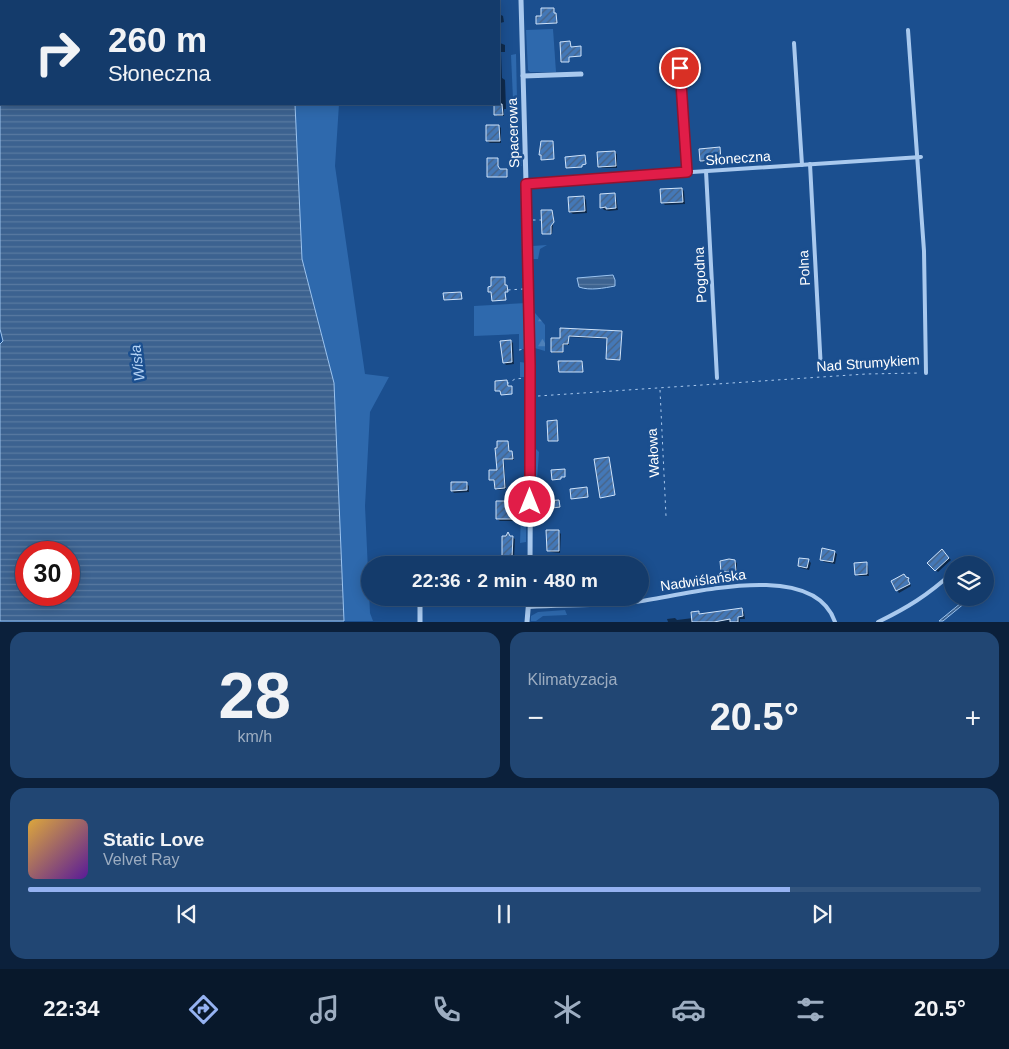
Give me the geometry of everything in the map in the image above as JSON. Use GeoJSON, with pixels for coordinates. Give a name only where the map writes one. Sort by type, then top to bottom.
{"type":"FeatureCollection","features":[{"type":"Feature","properties":{"kind":"street","name":"Spacerowa"},"geometry":{"type":"LineString","coordinates":[[521,0],[529,288],[530,556]]}},
{"type":"Feature","properties":{"kind":"street"},"geometry":{"type":"LineString","coordinates":[[523,76],[581,74]]}},
{"type":"Feature","properties":{"kind":"street"},"geometry":{"type":"LineString","coordinates":[[420,606],[420,622]]}},
{"type":"Feature","properties":{"kind":"street"},"geometry":{"type":"LineString","coordinates":[[527,622],[529,607]]}},
{"type":"Feature","properties":{"kind":"lane","name":"Nad Strumykiem"},"geometry":{"type":"LineString","coordinates":[[908,30],[919,157],[924,251],[926,373]]}},
{"type":"Feature","properties":{"kind":"lane"},"geometry":{"type":"LineString","coordinates":[[794,43],[802,165]]}},
{"type":"Feature","properties":{"kind":"lane"},"geometry":{"type":"LineString","coordinates":[[679,50],[687,172]]}},
{"type":"Feature","properties":{"kind":"lane","name":"Słoneczna"},"geometry":{"type":"LineString","coordinates":[[526,184],[919,157]]}},
{"type":"Feature","properties":{"kind":"lane","name":"Polna"},"geometry":{"type":"LineString","coordinates":[[810,164],[821,370]]}},
{"type":"Feature","properties":{"kind":"lane","name":"Pogodna"},"geometry":{"type":"LineString","coordinates":[[706,171],[717,378]]}},
{"type":"Feature","properties":{"kind":"lane"},"geometry":{"type":"LineString","coordinates":[[878,622],[912,605],[944,581]]}},
{"type":"Feature","properties":{"kind":"lane","name":"Nadwiślańska"},"geometry":{"type":"LineString","coordinates":[[529,607],[634,602],[715,589],[778,584],[810,593],[821,601],[836,622]]}},
{"type":"Feature","properties":{"kind":"path"},"geometry":{"type":"LineString","coordinates":[[512,101],[519,101]]}},
{"type":"Feature","properties":{"kind":"path"},"geometry":{"type":"LineString","coordinates":[[508,290],[529,288]]}},
{"type":"Feature","properties":{"kind":"path","name":"Nad Strumykiem"},"geometry":{"type":"LineString","coordinates":[[530,397],[866,374],[926,373]]}},
{"type":"Feature","properties":{"kind":"path"},"geometry":{"type":"LineString","coordinates":[[507,384],[517,378],[530,377]]}},
{"type":"Feature","properties":{"kind":"path","name":"Wałowa"},"geometry":{"type":"LineString","coordinates":[[660,389],[666,516]]}},
{"type":"Feature","properties":{"kind":"green space"},"geometry":{"type":"Polygon","coordinates":[[[553,29],[556,72],[530,72],[528,70],[526,30],[553,29]]]}},
{"type":"Feature","properties":{"kind":"green space"},"geometry":{"type":"Polygon","coordinates":[[[516,54],[517,99],[513,100],[511,55],[516,54]]]}},
{"type":"Feature","properties":{"kind":"green space"},"geometry":{"type":"Polygon","coordinates":[[[295,105],[339,105],[335,166],[365,374],[389,377],[370,412],[365,506],[367,556],[361,556],[361,606],[370,606],[373,621],[344,621],[334,383],[302,259],[295,105]]]}},
{"type":"Feature","properties":{"kind":"green space"},"geometry":{"type":"Polygon","coordinates":[[[514,141],[520,142],[522,166],[515,167],[514,141]]]}},
{"type":"Feature","properties":{"kind":"green space"},"geometry":{"type":"Polygon","coordinates":[[[547,245],[540,249],[538,259],[532,259],[532,246],[547,245]]]}},
{"type":"Feature","properties":{"kind":"green space"},"geometry":{"type":"Polygon","coordinates":[[[526,303],[527,349],[519,349],[519,334],[474,336],[474,306],[526,303]]]}},
{"type":"Feature","properties":{"kind":"green space"},"geometry":{"type":"Polygon","coordinates":[[[535,313],[545,325],[545,351],[535,348],[535,313]]]}},
{"type":"Feature","properties":{"kind":"green space"},"geometry":{"type":"Polygon","coordinates":[[[520,362],[527,363],[527,377],[520,377],[520,362]]]}},
{"type":"Feature","properties":{"kind":"green space"},"geometry":{"type":"Polygon","coordinates":[[[534,442],[536,442],[536,449],[539,452],[537,480],[539,484],[534,482],[534,442]]]}},
{"type":"Feature","properties":{"kind":"green space"},"geometry":{"type":"Polygon","coordinates":[[[521,515],[526,516],[526,542],[520,543],[521,515]]]}},
{"type":"Feature","properties":{"kind":"green space"},"geometry":{"type":"Polygon","coordinates":[[[565,610],[567,615],[543,616],[536,621],[531,621],[531,616],[538,612],[565,610]]]}},
{"type":"Feature","properties":{"kind":"water","name":"Wisła"},"geometry":{"type":"Polygon","coordinates":[[[0,105],[295,105],[302,259],[334,383],[344,621],[0,621],[0,344],[3,341],[0,329],[0,105]]]}},
{"type":"Feature","properties":{"kind":"water"},"geometry":{"type":"Polygon","coordinates":[[[613,275],[615,286],[597,289],[579,287],[577,278],[613,275]]]}},
{"type":"Feature","properties":{"kind":"water"},"geometry":{"type":"Polygon","coordinates":[[[957,606],[961,606],[943,621],[939,621],[957,606]]]}},
{"type":"Feature","properties":{"kind":"building"},"geometry":{"type":"Polygon","coordinates":[[[541,8],[554,8],[557,23],[536,24],[536,16],[541,16],[541,8]]]}},
{"type":"Feature","properties":{"kind":"building"},"geometry":{"type":"Polygon","coordinates":[[[570,41],[571,47],[581,46],[581,56],[569,57],[569,62],[561,62],[560,42],[570,41]]]}},
{"type":"Feature","properties":{"kind":"building"},"geometry":{"type":"Polygon","coordinates":[[[502,104],[503,115],[494,115],[494,105],[502,104]]]}},
{"type":"Feature","properties":{"kind":"building"},"geometry":{"type":"Polygon","coordinates":[[[486,125],[499,125],[500,141],[486,141],[486,125]]]}},
{"type":"Feature","properties":{"kind":"building"},"geometry":{"type":"Polygon","coordinates":[[[541,141],[553,141],[554,159],[541,160],[541,155],[539,155],[541,141]]]}},
{"type":"Feature","properties":{"kind":"building"},"geometry":{"type":"Polygon","coordinates":[[[720,147],[721,160],[700,161],[699,149],[720,147]]]}},
{"type":"Feature","properties":{"kind":"building"},"geometry":{"type":"Polygon","coordinates":[[[615,151],[616,166],[598,167],[597,152],[615,151]]]}},
{"type":"Feature","properties":{"kind":"building"},"geometry":{"type":"Polygon","coordinates":[[[585,155],[586,164],[582,165],[582,167],[566,168],[565,157],[585,155]]]}},
{"type":"Feature","properties":{"kind":"building"},"geometry":{"type":"Polygon","coordinates":[[[487,158],[498,158],[500,169],[507,169],[507,177],[487,177],[487,158]]]}},
{"type":"Feature","properties":{"kind":"building"},"geometry":{"type":"Polygon","coordinates":[[[682,188],[683,202],[661,203],[660,189],[682,188]]]}},
{"type":"Feature","properties":{"kind":"building"},"geometry":{"type":"Polygon","coordinates":[[[615,193],[616,208],[600,208],[600,194],[615,193]]]}},
{"type":"Feature","properties":{"kind":"building"},"geometry":{"type":"Polygon","coordinates":[[[584,196],[585,211],[569,212],[568,197],[584,196]]]}},
{"type":"Feature","properties":{"kind":"building"},"geometry":{"type":"Polygon","coordinates":[[[541,210],[552,210],[554,222],[551,226],[551,234],[542,234],[541,210]]]}},
{"type":"Feature","properties":{"kind":"building"},"geometry":{"type":"Polygon","coordinates":[[[491,277],[505,277],[505,285],[507,285],[508,292],[505,292],[506,300],[492,301],[491,292],[488,292],[488,287],[491,286],[491,277]]]}},
{"type":"Feature","properties":{"kind":"building"},"geometry":{"type":"Polygon","coordinates":[[[461,292],[462,299],[444,300],[443,293],[461,292]]]}},
{"type":"Feature","properties":{"kind":"building"},"geometry":{"type":"Polygon","coordinates":[[[560,328],[622,331],[620,360],[606,359],[607,338],[569,336],[568,344],[563,344],[563,352],[551,352],[551,338],[560,338],[560,328]]]}},
{"type":"Feature","properties":{"kind":"building"},"geometry":{"type":"Polygon","coordinates":[[[511,340],[512,362],[503,363],[500,341],[511,340]]]}},
{"type":"Feature","properties":{"kind":"building"},"geometry":{"type":"Polygon","coordinates":[[[558,361],[582,361],[583,372],[559,372],[558,361]]]}},
{"type":"Feature","properties":{"kind":"building"},"geometry":{"type":"Polygon","coordinates":[[[507,380],[508,386],[512,386],[512,394],[501,395],[500,391],[495,391],[495,381],[507,380]]]}},
{"type":"Feature","properties":{"kind":"building"},"geometry":{"type":"Polygon","coordinates":[[[557,420],[558,441],[548,441],[547,421],[557,420]]]}},
{"type":"Feature","properties":{"kind":"building"},"geometry":{"type":"Polygon","coordinates":[[[497,441],[508,441],[509,451],[512,451],[513,459],[503,459],[505,488],[495,489],[494,480],[489,480],[489,470],[497,470],[495,448],[497,448],[497,441]]]}},
{"type":"Feature","properties":{"kind":"building"},"geometry":{"type":"Polygon","coordinates":[[[609,457],[615,495],[600,498],[594,459],[609,457]]]}},
{"type":"Feature","properties":{"kind":"building"},"geometry":{"type":"Polygon","coordinates":[[[565,469],[565,477],[552,480],[551,470],[565,469]]]}},
{"type":"Feature","properties":{"kind":"building"},"geometry":{"type":"Polygon","coordinates":[[[451,482],[467,482],[467,490],[451,491],[451,482]]]}},
{"type":"Feature","properties":{"kind":"building"},"geometry":{"type":"Polygon","coordinates":[[[587,487],[588,497],[571,499],[570,489],[587,487]]]}},
{"type":"Feature","properties":{"kind":"building"},"geometry":{"type":"Polygon","coordinates":[[[559,500],[560,507],[545,509],[544,501],[559,500]]]}},
{"type":"Feature","properties":{"kind":"building"},"geometry":{"type":"Polygon","coordinates":[[[496,501],[512,501],[514,519],[496,519],[496,501]]]}},
{"type":"Feature","properties":{"kind":"building"},"geometry":{"type":"Polygon","coordinates":[[[546,530],[559,530],[559,551],[547,551],[546,530]]]}},
{"type":"Feature","properties":{"kind":"building"},"geometry":{"type":"Polygon","coordinates":[[[508,532],[510,536],[513,536],[512,556],[502,556],[502,536],[506,536],[508,532]]]}},
{"type":"Feature","properties":{"kind":"building"},"geometry":{"type":"Polygon","coordinates":[[[822,548],[835,551],[833,562],[820,560],[822,548]]]}},
{"type":"Feature","properties":{"kind":"building"},"geometry":{"type":"Polygon","coordinates":[[[942,549],[947,556],[944,556],[944,563],[935,571],[927,563],[942,549]]]}},
{"type":"Feature","properties":{"kind":"building"},"geometry":{"type":"Polygon","coordinates":[[[799,558],[809,559],[807,568],[798,566],[799,558]]]}},
{"type":"Feature","properties":{"kind":"building"},"geometry":{"type":"Polygon","coordinates":[[[735,560],[736,571],[721,572],[720,561],[735,560]]]}},
{"type":"Feature","properties":{"kind":"building"},"geometry":{"type":"Polygon","coordinates":[[[867,562],[867,574],[855,575],[854,563],[867,562]]]}},
{"type":"Feature","properties":{"kind":"building"},"geometry":{"type":"Polygon","coordinates":[[[904,574],[909,578],[910,584],[896,591],[891,581],[904,574]]]}},
{"type":"Feature","properties":{"kind":"building"},"geometry":{"type":"Polygon","coordinates":[[[742,608],[743,616],[738,617],[738,622],[730,622],[730,619],[714,622],[692,622],[691,612],[699,611],[699,614],[742,608]]]}},
{"type":"Feature","properties":{"kind":"route"},"geometry":{"type":"LineString","coordinates":[[530,502],[530,365],[526,184],[687,172],[680,68]]}}]}
